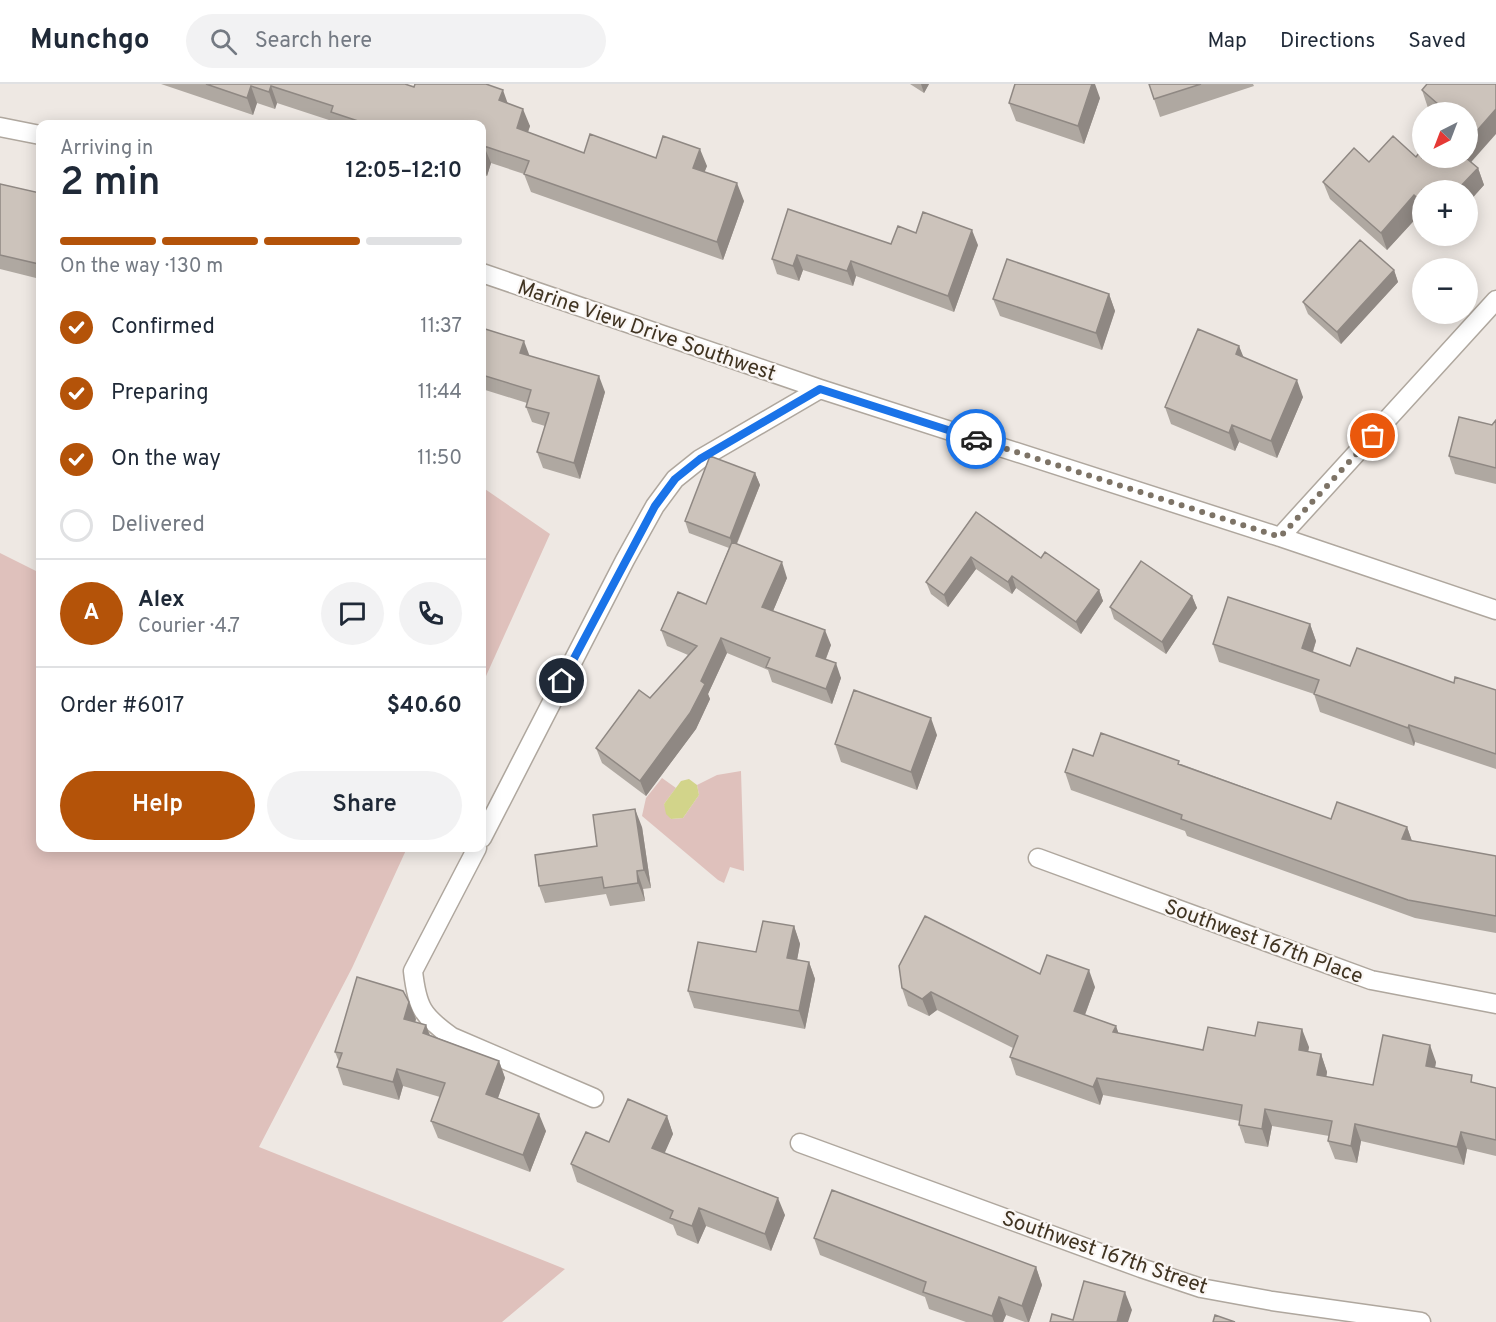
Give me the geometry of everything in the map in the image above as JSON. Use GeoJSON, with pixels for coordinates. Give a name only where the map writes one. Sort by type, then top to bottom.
{"type":"FeatureCollection","features":[{"type":"Feature","properties":{"kind":"street"},"geometry":{"type":"LineString","coordinates":[[0,127],[36,134]]}},
{"type":"Feature","properties":{"kind":"street","name":"Marine View Drive Southwest"},"geometry":{"type":"LineString","coordinates":[[486,274],[820,389],[1280,537],[1496,610]]}},
{"type":"Feature","properties":{"kind":"street"},"geometry":{"type":"LineString","coordinates":[[1280,537],[1496,300]]}},
{"type":"Feature","properties":{"kind":"street"},"geometry":{"type":"LineString","coordinates":[[486,830],[625,560],[661,497],[675,479],[700,459],[820,389]]}},
{"type":"Feature","properties":{"kind":"street"},"geometry":{"type":"LineString","coordinates":[[475,852],[413,971],[420,1009],[435,1025],[452,1037],[594,1098]]}},
{"type":"Feature","properties":{"kind":"street","name":"Southwest 167th Place"},"geometry":{"type":"LineString","coordinates":[[1038,858],[1371,980],[1496,1004]]}},
{"type":"Feature","properties":{"kind":"street","name":"Southwest 167th Street"},"geometry":{"type":"LineString","coordinates":[[800,1143],[1201,1288],[1272,1301],[1420,1322]]}},
{"type":"Feature","properties":{"kind":"shaded area"},"geometry":{"type":"Polygon","coordinates":[[[486,490],[550,534],[486,676],[486,490]]]}},
{"type":"Feature","properties":{"kind":"shaded area"},"geometry":{"type":"Polygon","coordinates":[[[0,553],[36,571],[36,852],[405,852],[352,968],[259,1147],[565,1269],[502,1322],[0,1322],[0,553]]]}},
{"type":"Feature","properties":{"kind":"shaded area"},"geometry":{"type":"Polygon","coordinates":[[[741,771],[744,871],[730,867],[724,883],[642,816],[646,798],[662,778],[676,788],[664,804],[671,819],[683,818],[699,795],[697,785],[717,775],[741,771]]]}},
{"type":"Feature","properties":{"kind":"shaded area"},"geometry":{"type":"Polygon","coordinates":[[[689,779],[697,785],[699,795],[683,818],[671,819],[666,814],[664,804],[681,781],[689,779]]]}},
{"type":"Feature","properties":{"kind":"building"},"geometry":{"type":"Polygon","coordinates":[[[206,84],[405,84],[414,87],[415,84],[486,84],[503,90],[499,100],[523,109],[517,128],[584,153],[590,134],[656,158],[663,136],[700,149],[693,168],[737,183],[717,242],[524,174],[529,161],[486,147],[486,120],[355,120],[331,112],[333,106],[271,86],[269,92],[251,86],[247,98],[206,84]]]}},
{"type":"Feature","properties":{"kind":"building"},"geometry":{"type":"Polygon","coordinates":[[[1015,84],[1092,84],[1078,126],[1009,103],[1015,84]]]}},
{"type":"Feature","properties":{"kind":"building"},"geometry":{"type":"Polygon","coordinates":[[[1149,84],[1201,84],[1154,99],[1149,84]]]}},
{"type":"Feature","properties":{"kind":"building"},"geometry":{"type":"Polygon","coordinates":[[[1427,84],[1496,84],[1496,109],[1478,129],[1478,102],[1436,102],[1422,90],[1427,84]]]}},
{"type":"Feature","properties":{"kind":"building"},"geometry":{"type":"Polygon","coordinates":[[[1393,136],[1412,153],[1412,168],[1478,168],[1467,180],[1412,180],[1412,197],[1381,233],[1323,182],[1354,148],[1369,162],[1393,136]]]}},
{"type":"Feature","properties":{"kind":"building"},"geometry":{"type":"Polygon","coordinates":[[[0,184],[36,192],[36,263],[0,255],[0,184]]]}},
{"type":"Feature","properties":{"kind":"building"},"geometry":{"type":"Polygon","coordinates":[[[788,209],[891,244],[898,226],[916,233],[923,212],[972,230],[948,296],[851,261],[847,271],[797,255],[793,266],[772,259],[788,209]]]}},
{"type":"Feature","properties":{"kind":"building"},"geometry":{"type":"Polygon","coordinates":[[[1360,240],[1394,270],[1337,332],[1303,302],[1360,240]]]}},
{"type":"Feature","properties":{"kind":"building"},"geometry":{"type":"Polygon","coordinates":[[[1007,259],[1109,294],[1096,333],[993,299],[1007,259]]]}},
{"type":"Feature","properties":{"kind":"building"},"geometry":{"type":"Polygon","coordinates":[[[486,329],[524,341],[520,353],[599,376],[574,463],[537,452],[549,413],[526,407],[531,390],[486,376],[486,329]]]}},
{"type":"Feature","properties":{"kind":"building"},"geometry":{"type":"Polygon","coordinates":[[[1198,329],[1239,346],[1236,354],[1297,380],[1271,441],[1232,425],[1229,433],[1165,407],[1198,329]]]}},
{"type":"Feature","properties":{"kind":"building"},"geometry":{"type":"Polygon","coordinates":[[[1459,417],[1492,425],[1496,420],[1496,468],[1449,456],[1459,417]]]}},
{"type":"Feature","properties":{"kind":"building"},"geometry":{"type":"Polygon","coordinates":[[[710,456],[755,473],[730,538],[685,521],[710,456]]]}},
{"type":"Feature","properties":{"kind":"building"},"geometry":{"type":"Polygon","coordinates":[[[976,512],[1041,558],[1045,552],[1099,590],[1076,622],[1012,576],[1008,582],[971,557],[944,595],[926,582],[976,512]]]}},
{"type":"Feature","properties":{"kind":"building"},"geometry":{"type":"Polygon","coordinates":[[[732,542],[782,562],[762,607],[825,630],[816,656],[836,663],[826,689],[766,667],[770,658],[721,638],[701,681],[705,684],[690,713],[640,781],[596,748],[639,690],[650,698],[697,646],[661,630],[678,592],[706,604],[732,542]]]}},
{"type":"Feature","properties":{"kind":"building"},"geometry":{"type":"Polygon","coordinates":[[[1141,561],[1192,596],[1162,642],[1110,607],[1141,561]]]}},
{"type":"Feature","properties":{"kind":"building"},"geometry":{"type":"Polygon","coordinates":[[[1228,597],[1310,624],[1302,648],[1350,666],[1357,648],[1454,683],[1455,677],[1496,690],[1496,754],[1409,725],[1408,728],[1314,694],[1319,680],[1213,644],[1228,597]]]}},
{"type":"Feature","properties":{"kind":"building"},"geometry":{"type":"Polygon","coordinates":[[[854,690],[931,718],[911,772],[835,744],[854,690]]]}},
{"type":"Feature","properties":{"kind":"building"},"geometry":{"type":"Polygon","coordinates":[[[1101,733],[1179,761],[1178,764],[1331,819],[1337,802],[1407,827],[1402,839],[1496,856],[1496,916],[1408,900],[1181,819],[1182,815],[1065,772],[1073,749],[1093,756],[1101,733]]]}},
{"type":"Feature","properties":{"kind":"building"},"geometry":{"type":"Polygon","coordinates":[[[635,809],[644,870],[637,871],[638,883],[604,888],[602,877],[539,886],[535,855],[597,846],[593,815],[635,809]]]}},
{"type":"Feature","properties":{"kind":"building"},"geometry":{"type":"Polygon","coordinates":[[[925,916],[1040,974],[1047,955],[1089,970],[1074,1011],[1116,1026],[1113,1032],[1203,1050],[1208,1027],[1255,1036],[1258,1022],[1302,1029],[1299,1050],[1321,1054],[1317,1075],[1373,1085],[1383,1035],[1430,1045],[1426,1066],[1472,1075],[1471,1082],[1496,1088],[1496,1140],[1461,1132],[1457,1147],[1355,1124],[1351,1146],[1328,1141],[1332,1121],[1265,1109],[1262,1129],[1239,1125],[1242,1105],[1097,1078],[1093,1087],[1010,1057],[1018,1036],[931,992],[922,999],[902,988],[899,966],[925,916]]]}},
{"type":"Feature","properties":{"kind":"building"},"geometry":{"type":"Polygon","coordinates":[[[763,921],[794,926],[787,958],[809,962],[799,1011],[688,991],[698,942],[756,952],[763,921]]]}},
{"type":"Feature","properties":{"kind":"building"},"geometry":{"type":"Polygon","coordinates":[[[357,977],[403,991],[409,1002],[404,1019],[426,1025],[423,1033],[499,1061],[486,1094],[539,1114],[523,1155],[431,1121],[445,1083],[397,1069],[393,1082],[337,1067],[342,1053],[335,1052],[357,977]]]}},
{"type":"Feature","properties":{"kind":"building"},"geometry":{"type":"Polygon","coordinates":[[[628,1099],[667,1116],[652,1148],[778,1198],[765,1234],[699,1208],[692,1226],[670,1218],[673,1211],[571,1164],[586,1132],[609,1142],[628,1099]]]}},
{"type":"Feature","properties":{"kind":"building"},"geometry":{"type":"Polygon","coordinates":[[[832,1190],[1036,1267],[1022,1306],[999,1297],[992,1316],[923,1292],[926,1282],[814,1238],[832,1190]]]}},
{"type":"Feature","properties":{"kind":"building"},"geometry":{"type":"Polygon","coordinates":[[[1084,1281],[1125,1292],[1117,1322],[1050,1322],[1052,1314],[1073,1320],[1084,1281]]]}},
{"type":"Feature","properties":{"kind":"building"},"geometry":{"type":"Polygon","coordinates":[[[1215,1315],[1235,1322],[1213,1322],[1215,1315]]]}},
{"type":"Feature","properties":{"kind":"way so far"},"geometry":{"type":"LineString","coordinates":[[976,439],[1280,537],[1373,436]]}},
{"type":"Feature","properties":{"kind":"route"},"geometry":{"type":"LineString","coordinates":[[562,681],[655,506],[675,479],[700,459],[820,389],[976,439]]}}]}
